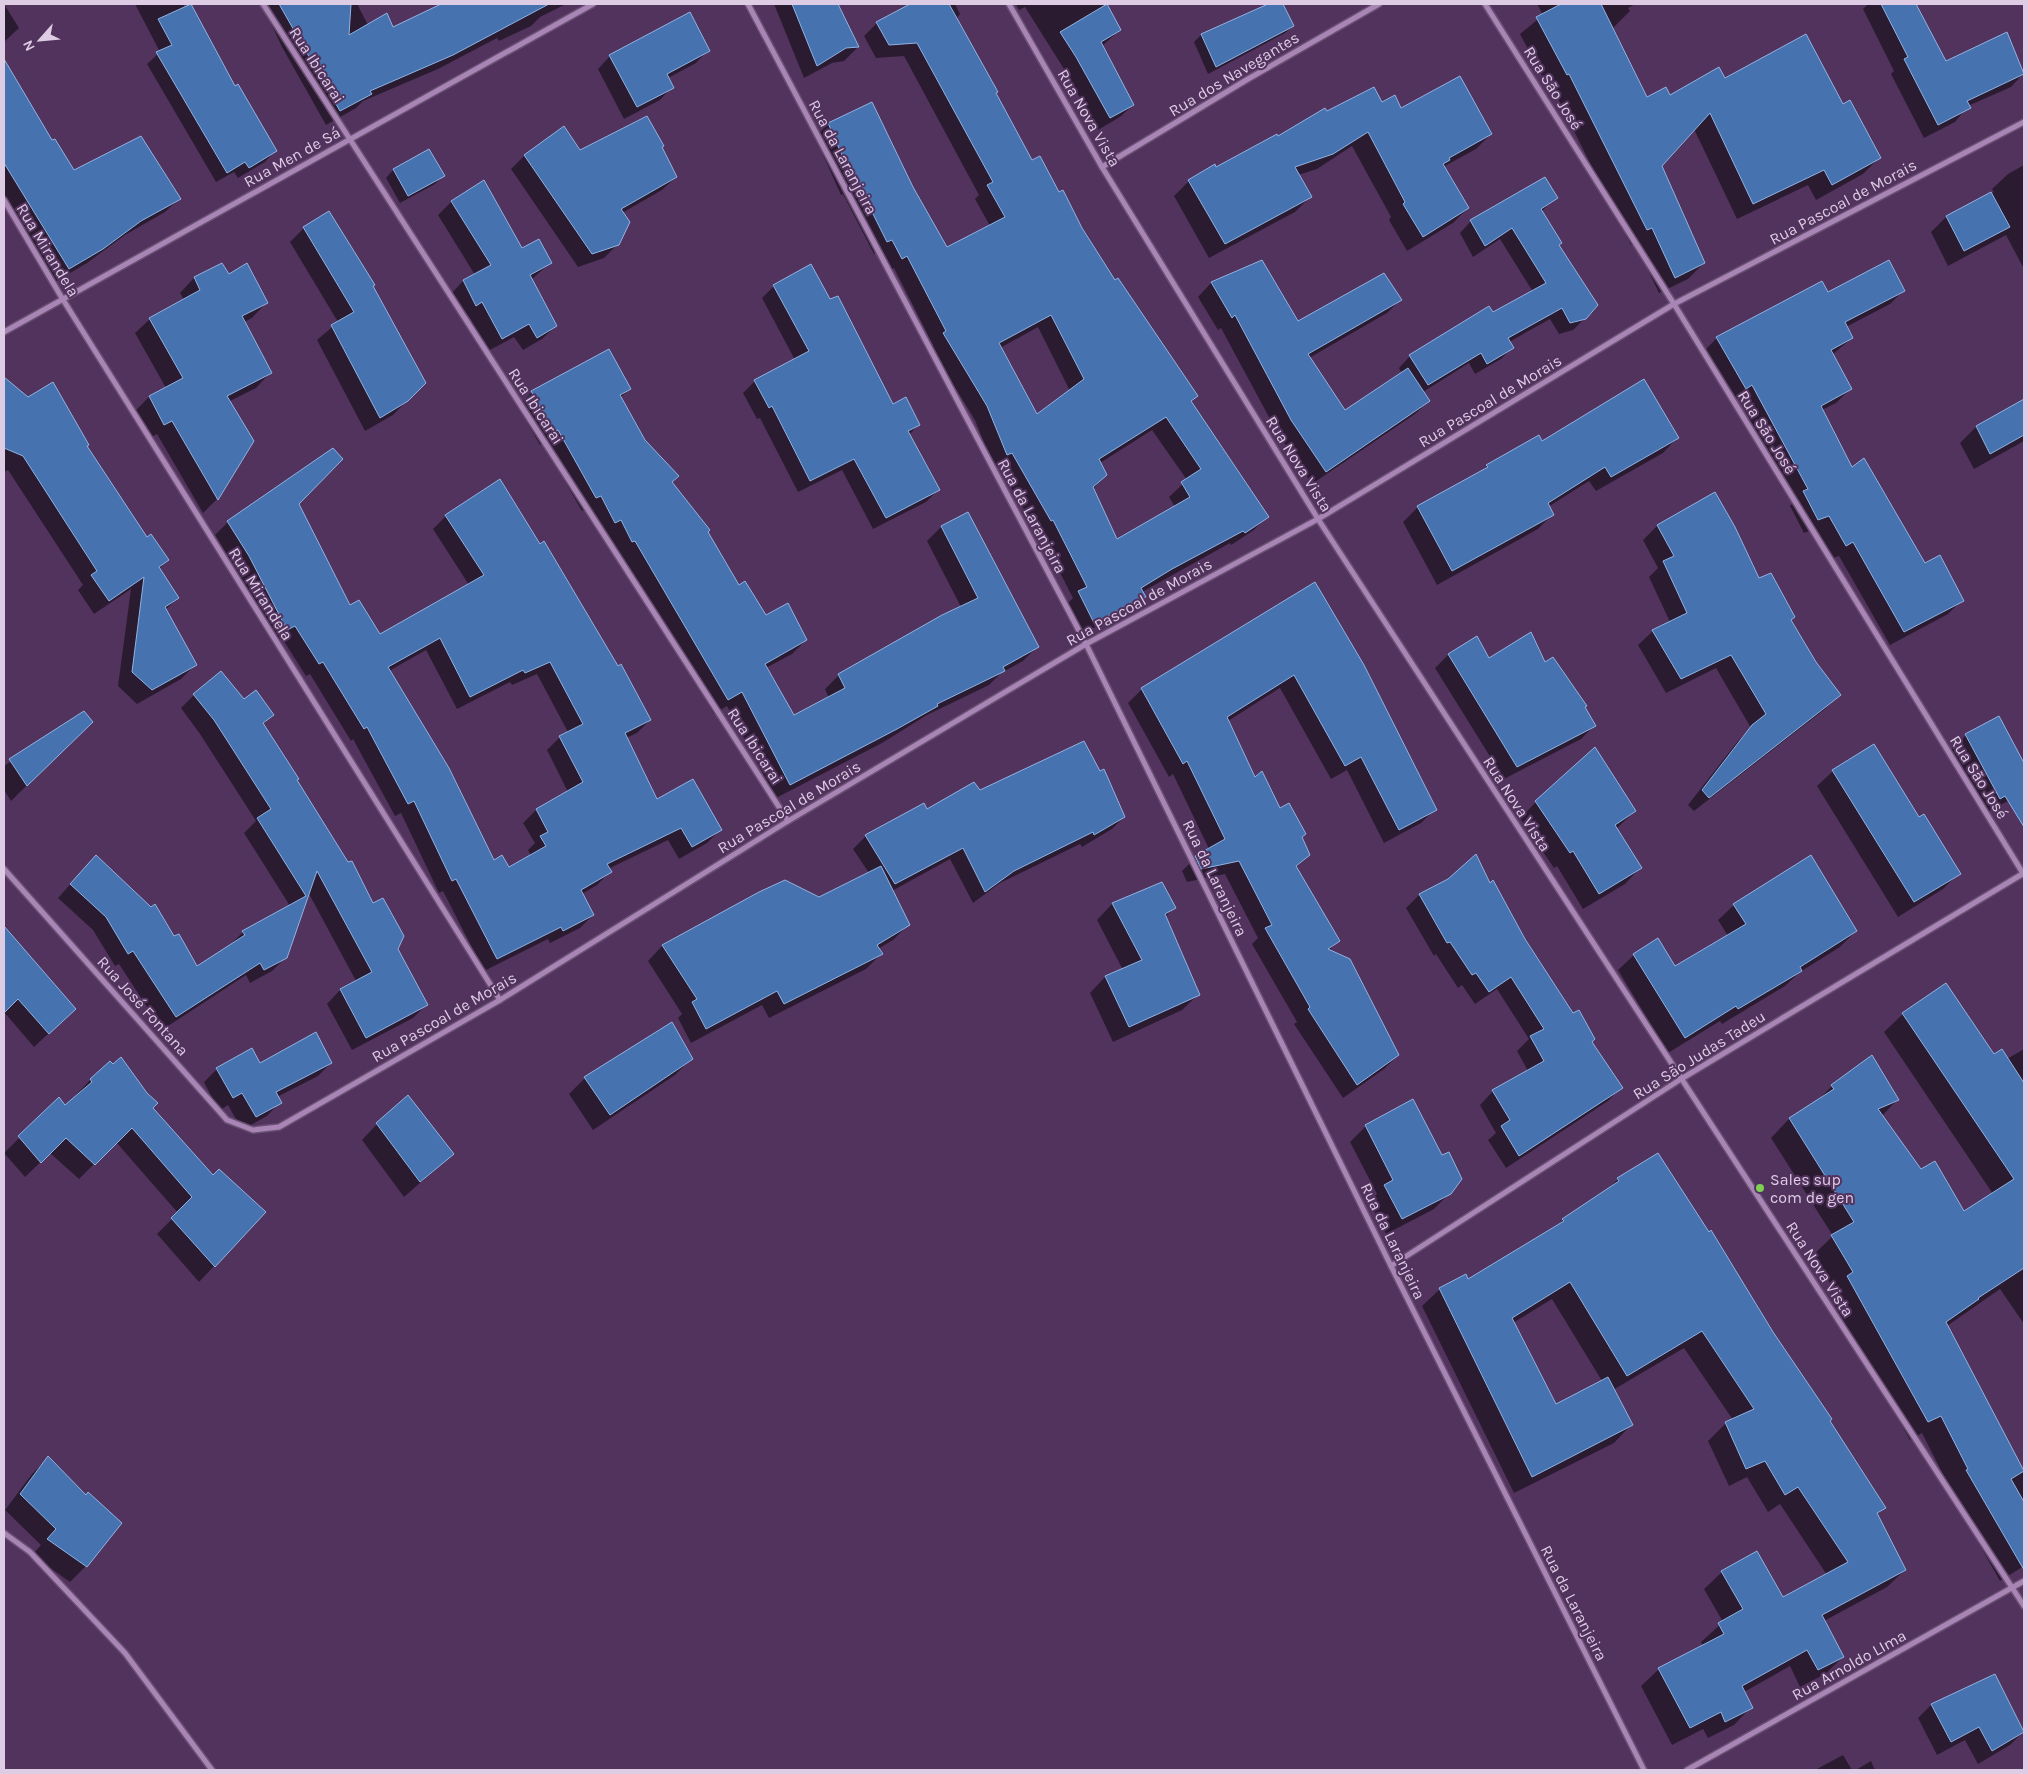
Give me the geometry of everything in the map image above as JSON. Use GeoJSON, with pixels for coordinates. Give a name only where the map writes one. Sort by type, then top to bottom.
{"type":"FeatureCollection","features":[{"type":"Feature","properties":{"kind":"street","name":"Rua Ibicarai"},"geometry":{"type":"LineString","coordinates":[[263,4],[788,821]]}},
{"type":"Feature","properties":{"kind":"street","name":"Rua Men de Sá"},"geometry":{"type":"LineString","coordinates":[[4,332],[592,4]]}},
{"type":"Feature","properties":{"kind":"street","name":"Rua da Laranjeira"},"geometry":{"type":"LineString","coordinates":[[748,4],[1086,644],[1391,1266],[1644,1770]]}},
{"type":"Feature","properties":{"kind":"street","name":"Rua Nova Vista"},"geometry":{"type":"LineString","coordinates":[[1009,4],[1102,168],[1318,519],[2024,1606]]}},
{"type":"Feature","properties":{"kind":"street","name":"Rua dos Navegantes"},"geometry":{"type":"LineString","coordinates":[[1102,168],[1248,79],[1379,4]]}},
{"type":"Feature","properties":{"kind":"street","name":"Rua São José"},"geometry":{"type":"LineString","coordinates":[[1485,4],[1674,304],[2024,874]]}},
{"type":"Feature","properties":{"kind":"street","name":"Rua Pascoal de Morais"},"geometry":{"type":"LineString","coordinates":[[279,1127],[500,1000],[788,821],[1086,644],[1318,519],[1674,304],[2024,122]]}},
{"type":"Feature","properties":{"kind":"street","name":"Rua Mirandela"},"geometry":{"type":"LineString","coordinates":[[4,200],[62,298],[500,1000]]}},
{"type":"Feature","properties":{"kind":"street","name":"Rua José Fontana"},"geometry":{"type":"LineString","coordinates":[[4,869],[227,1120],[253,1130],[279,1127]]}},
{"type":"Feature","properties":{"kind":"street","name":"Rua São Judas Tadeu"},"geometry":{"type":"LineString","coordinates":[[1391,1266],[1681,1079],[2024,874]]}},
{"type":"Feature","properties":{"kind":"street"},"geometry":{"type":"LineString","coordinates":[[4,1533],[30,1552],[125,1653],[212,1770]]}},
{"type":"Feature","properties":{"kind":"street","name":"Rua Arnoldo LIma"},"geometry":{"type":"LineString","coordinates":[[1687,1770],[2024,1581]]}},
{"type":"Feature","properties":{"kind":"building"},"geometry":{"type":"Polygon","coordinates":[[[191,4],[235,86],[238,84],[277,151],[249,168],[245,162],[227,173],[156,52],[172,45],[158,19],[191,4]]]}},
{"type":"Feature","properties":{"kind":"building"},"geometry":{"type":"Polygon","coordinates":[[[279,4],[351,4],[349,35],[387,13],[393,27],[441,4],[549,4],[453,55],[370,91],[372,94],[340,111],[279,4]]]}},
{"type":"Feature","properties":{"kind":"building"},"geometry":{"type":"Polygon","coordinates":[[[792,4],[838,4],[859,47],[846,48],[817,66],[792,4]]]}},
{"type":"Feature","properties":{"kind":"building"},"geometry":{"type":"Polygon","coordinates":[[[910,4],[949,4],[998,92],[996,93],[1032,160],[1040,156],[1059,192],[1063,190],[1082,228],[1115,280],[1118,278],[1198,396],[1191,401],[1269,517],[1245,533],[1243,531],[1172,569],[1141,588],[1146,597],[1094,623],[1078,591],[1087,587],[1053,520],[1051,521],[1012,453],[1007,455],[987,406],[943,333],[946,331],[907,256],[902,259],[892,240],[887,242],[857,182],[854,183],[828,123],[872,102],[913,187],[947,247],[1005,217],[987,185],[993,182],[917,43],[889,45],[876,22],[910,4]],[[1051,315],[999,343],[1037,414],[1084,379],[1051,315]],[[1166,417],[1099,459],[1107,475],[1093,487],[1117,539],[1190,497],[1181,482],[1201,469],[1166,417]]]}},
{"type":"Feature","properties":{"kind":"building"},"geometry":{"type":"Polygon","coordinates":[[[1107,4],[1121,30],[1101,42],[1134,105],[1110,118],[1060,32],[1107,4]]]}},
{"type":"Feature","properties":{"kind":"building"},"geometry":{"type":"Polygon","coordinates":[[[1268,4],[1283,4],[1294,26],[1216,67],[1201,34],[1268,4]]]}},
{"type":"Feature","properties":{"kind":"building"},"geometry":{"type":"Polygon","coordinates":[[[1561,4],[1601,4],[1647,97],[1666,87],[1670,95],[1719,67],[1725,78],[1806,34],[1843,104],[1850,100],[1881,158],[1832,185],[1824,170],[1753,204],[1710,113],[1662,166],[1705,263],[1675,278],[1652,228],[1647,230],[1569,74],[1567,75],[1536,17],[1561,4]]]}},
{"type":"Feature","properties":{"kind":"building"},"geometry":{"type":"Polygon","coordinates":[[[1881,4],[1916,4],[1946,61],[2007,32],[2024,74],[1967,101],[1971,108],[1938,125],[1904,59],[1908,57],[1881,4]]]}},
{"type":"Feature","properties":{"kind":"building"},"geometry":{"type":"Polygon","coordinates":[[[690,12],[710,51],[667,74],[674,88],[637,107],[609,55],[690,12]]]}},
{"type":"Feature","properties":{"kind":"building"},"geometry":{"type":"Polygon","coordinates":[[[4,59],[52,140],[55,139],[74,170],[141,136],[181,199],[141,221],[103,249],[69,269],[4,163],[4,59]]]}},
{"type":"Feature","properties":{"kind":"building"},"geometry":{"type":"Polygon","coordinates":[[[1460,76],[1492,134],[1449,158],[1450,160],[1443,164],[1469,208],[1423,237],[1403,204],[1405,202],[1368,132],[1333,154],[1295,167],[1312,197],[1225,244],[1188,180],[1215,164],[1216,167],[1277,134],[1278,136],[1325,108],[1327,111],[1374,87],[1382,102],[1395,95],[1401,108],[1460,76]]]}},
{"type":"Feature","properties":{"kind":"building"},"geometry":{"type":"Polygon","coordinates":[[[647,116],[664,146],[662,147],[677,177],[621,209],[630,222],[619,245],[592,254],[524,155],[564,126],[580,150],[647,116]]]}},
{"type":"Feature","properties":{"kind":"building"},"geometry":{"type":"Polygon","coordinates":[[[429,149],[445,176],[408,196],[393,169],[429,149]]]}},
{"type":"Feature","properties":{"kind":"building"},"geometry":{"type":"Polygon","coordinates":[[[1545,177],[1558,198],[1541,209],[1562,243],[1559,245],[1598,305],[1586,319],[1570,323],[1562,308],[1508,338],[1514,348],[1487,364],[1481,353],[1428,385],[1409,355],[1489,306],[1493,312],[1546,283],[1512,228],[1485,246],[1470,220],[1545,177]]]}},
{"type":"Feature","properties":{"kind":"building"},"geometry":{"type":"Polygon","coordinates":[[[484,180],[522,248],[539,239],[552,263],[530,275],[557,326],[537,338],[529,324],[502,339],[482,302],[476,306],[463,280],[491,265],[451,201],[484,180]]]}},
{"type":"Feature","properties":{"kind":"building"},"geometry":{"type":"Polygon","coordinates":[[[1991,192],[2010,227],[1964,251],[1946,216],[1991,192]]]}},
{"type":"Feature","properties":{"kind":"building"},"geometry":{"type":"Polygon","coordinates":[[[329,211],[375,285],[373,286],[426,383],[408,401],[380,418],[331,325],[354,312],[303,227],[329,211]]]}},
{"type":"Feature","properties":{"kind":"building"},"geometry":{"type":"Polygon","coordinates":[[[1262,260],[1298,321],[1384,273],[1402,300],[1308,354],[1345,410],[1408,368],[1430,401],[1326,472],[1291,420],[1235,315],[1232,318],[1211,282],[1262,260]]]}},
{"type":"Feature","properties":{"kind":"building"},"geometry":{"type":"Polygon","coordinates":[[[1889,260],[1905,291],[1845,322],[1853,338],[1831,350],[1852,389],[1821,406],[1852,467],[1864,458],[1925,563],[1940,555],[1964,601],[1904,632],[1853,542],[1846,546],[1829,516],[1818,520],[1803,491],[1808,489],[1752,385],[1746,389],[1716,337],[1822,281],[1828,292],[1889,260]]]}},
{"type":"Feature","properties":{"kind":"building"},"geometry":{"type":"Polygon","coordinates":[[[222,263],[229,274],[247,263],[268,303],[242,316],[272,373],[227,396],[254,441],[218,500],[172,421],[164,425],[149,396],[183,378],[149,318],[200,290],[194,277],[222,263]]]}},
{"type":"Feature","properties":{"kind":"building"},"geometry":{"type":"Polygon","coordinates":[[[811,264],[830,299],[838,296],[893,404],[906,397],[920,425],[908,431],[940,490],[886,518],[854,459],[810,481],[772,406],[769,408],[754,380],[809,351],[773,285],[811,264]]]}},
{"type":"Feature","properties":{"kind":"building"},"geometry":{"type":"Polygon","coordinates":[[[609,349],[631,389],[620,395],[645,440],[679,476],[672,482],[710,530],[708,532],[739,585],[745,581],[766,615],[788,603],[807,640],[765,664],[794,715],[845,688],[838,674],[942,615],[978,598],[941,526],[968,512],[1039,647],[1003,667],[1005,671],[937,704],[938,706],[897,729],[790,785],[742,692],[728,700],[635,541],[632,542],[621,520],[615,523],[601,496],[596,498],[558,430],[554,432],[531,391],[609,349]]]}},
{"type":"Feature","properties":{"kind":"building"},"geometry":{"type":"Polygon","coordinates":[[[4,377],[28,397],[53,382],[89,445],[87,446],[147,537],[151,534],[169,560],[159,567],[179,598],[165,607],[197,665],[152,690],[132,672],[144,577],[109,601],[91,575],[97,571],[23,456],[4,448],[4,377]]]}},
{"type":"Feature","properties":{"kind":"building"},"geometry":{"type":"Polygon","coordinates":[[[1644,379],[1679,438],[1611,477],[1605,467],[1548,503],[1554,515],[1452,571],[1417,506],[1488,467],[1486,465],[1539,435],[1542,441],[1644,379]]]}},
{"type":"Feature","properties":{"kind":"building"},"geometry":{"type":"Polygon","coordinates":[[[2024,399],[2024,435],[1990,454],[1976,426],[2024,399]]]}},
{"type":"Feature","properties":{"kind":"building"},"geometry":{"type":"Polygon","coordinates":[[[333,448],[343,459],[299,504],[350,605],[359,600],[380,634],[484,575],[445,515],[500,479],[540,544],[544,541],[618,666],[621,664],[651,720],[625,733],[657,799],[693,779],[722,830],[692,847],[681,828],[607,864],[612,872],[581,890],[594,915],[563,931],[561,927],[497,959],[456,879],[452,881],[414,801],[408,804],[367,727],[364,729],[323,662],[319,664],[295,626],[287,630],[249,556],[227,521],[333,448]],[[440,638],[388,667],[449,768],[494,860],[502,855],[509,867],[546,846],[540,836],[548,832],[536,809],[583,782],[559,736],[583,724],[550,662],[525,673],[523,670],[470,697],[440,638]]]}},
{"type":"Feature","properties":{"kind":"building"},"geometry":{"type":"Polygon","coordinates":[[[1715,492],[1735,527],[1759,578],[1771,573],[1795,617],[1791,620],[1816,662],[1841,695],[1709,798],[1702,790],[1752,725],[1766,714],[1731,655],[1681,679],[1652,630],[1687,613],[1663,561],[1674,556],[1657,525],[1715,492]]]}},
{"type":"Feature","properties":{"kind":"building"},"geometry":{"type":"Polygon","coordinates":[[[1315,582],[1364,665],[1437,810],[1399,830],[1361,757],[1345,766],[1294,675],[1227,717],[1255,777],[1262,771],[1280,808],[1289,803],[1306,834],[1302,837],[1310,855],[1296,866],[1340,941],[1328,949],[1350,959],[1399,1055],[1357,1085],[1308,1009],[1310,1007],[1265,928],[1272,925],[1239,861],[1201,869],[1195,856],[1225,839],[1187,761],[1183,764],[1141,688],[1315,582]]]}},
{"type":"Feature","properties":{"kind":"building"},"geometry":{"type":"Polygon","coordinates":[[[1531,632],[1545,662],[1553,657],[1587,706],[1585,707],[1596,726],[1517,767],[1448,654],[1477,636],[1489,658],[1531,632]]]}},
{"type":"Feature","properties":{"kind":"building"},"geometry":{"type":"Polygon","coordinates":[[[221,671],[244,699],[256,690],[274,715],[263,723],[348,862],[352,861],[373,903],[383,898],[404,936],[398,949],[428,1005],[366,1038],[340,989],[372,972],[317,871],[287,958],[264,970],[260,963],[176,1017],[133,951],[128,954],[106,917],[70,884],[96,855],[151,907],[155,904],[174,936],[179,934],[197,966],[245,935],[242,931],[306,896],[257,818],[271,809],[214,720],[193,694],[221,671]]]}},
{"type":"Feature","properties":{"kind":"building"},"geometry":{"type":"Polygon","coordinates":[[[84,711],[93,722],[27,786],[9,759],[84,711]]]}},
{"type":"Feature","properties":{"kind":"building"},"geometry":{"type":"Polygon","coordinates":[[[1999,716],[2024,763],[2024,827],[2005,796],[2000,799],[1965,734],[1999,716]]]}},
{"type":"Feature","properties":{"kind":"building"},"geometry":{"type":"Polygon","coordinates":[[[1084,741],[1100,771],[1104,769],[1125,817],[1094,835],[1093,832],[1014,871],[985,892],[963,848],[895,884],[865,835],[924,803],[927,809],[974,782],[980,790],[1084,741]]]}},
{"type":"Feature","properties":{"kind":"building"},"geometry":{"type":"Polygon","coordinates":[[[1874,744],[1919,817],[1924,814],[1961,874],[1914,902],[1832,770],[1874,744]]]}},
{"type":"Feature","properties":{"kind":"building"},"geometry":{"type":"Polygon","coordinates":[[[1595,747],[1636,811],[1615,825],[1642,868],[1599,894],[1573,851],[1570,853],[1535,801],[1595,747]]]}},
{"type":"Feature","properties":{"kind":"building"},"geometry":{"type":"Polygon","coordinates":[[[1476,854],[1490,883],[1493,880],[1525,939],[1573,1013],[1579,1010],[1595,1039],[1592,1042],[1623,1088],[1519,1156],[1501,1126],[1510,1120],[1492,1090],[1544,1061],[1530,1036],[1544,1029],[1511,977],[1489,992],[1476,973],[1472,975],[1450,942],[1447,943],[1419,894],[1448,879],[1476,854]]]}},
{"type":"Feature","properties":{"kind":"building"},"geometry":{"type":"Polygon","coordinates":[[[1811,855],[1857,931],[1800,967],[1802,971],[1738,1009],[1736,1006],[1685,1038],[1633,954],[1658,938],[1675,966],[1746,924],[1733,904],[1811,855]]]}},
{"type":"Feature","properties":{"kind":"building"},"geometry":{"type":"Polygon","coordinates":[[[881,866],[910,925],[877,945],[883,954],[784,1004],[777,991],[706,1029],[692,1002],[697,999],[662,945],[759,892],[785,880],[819,897],[881,866]]]}},
{"type":"Feature","properties":{"kind":"building"},"geometry":{"type":"Polygon","coordinates":[[[1162,882],[1176,908],[1165,914],[1200,995],[1129,1027],[1105,976],[1142,960],[1112,903],[1162,882]]]}},
{"type":"Feature","properties":{"kind":"building"},"geometry":{"type":"Polygon","coordinates":[[[4,926],[76,1009],[49,1034],[18,999],[4,1013],[4,926]]]}},
{"type":"Feature","properties":{"kind":"building"},"geometry":{"type":"Polygon","coordinates":[[[1946,983],[1994,1054],[2002,1049],[2024,1083],[2024,1268],[1978,1298],[1946,1322],[2024,1471],[2011,1479],[2024,1502],[2024,1570],[1966,1470],[1968,1469],[1941,1416],[1928,1422],[1847,1276],[1853,1272],[1831,1235],[1854,1222],[1789,1118],[1834,1089],[1831,1085],[1872,1055],[1899,1100],[1878,1109],[1921,1169],[1935,1161],[1964,1211],[2014,1179],[1902,1013],[1946,983]]]}},
{"type":"Feature","properties":{"kind":"building"},"geometry":{"type":"Polygon","coordinates":[[[672,1022],[693,1059],[610,1115],[584,1077],[672,1022]]]}},
{"type":"Feature","properties":{"kind":"building"},"geometry":{"type":"Polygon","coordinates":[[[316,1032],[332,1063],[276,1092],[282,1103],[256,1117],[242,1093],[233,1098],[216,1068],[252,1048],[260,1063],[316,1032]]]}},
{"type":"Feature","properties":{"kind":"building"},"geometry":{"type":"Polygon","coordinates":[[[121,1057],[147,1093],[158,1103],[153,1108],[213,1175],[219,1169],[266,1212],[215,1267],[171,1218],[192,1197],[132,1128],[95,1165],[66,1138],[41,1163],[18,1136],[59,1097],[65,1105],[92,1082],[90,1079],[110,1061],[113,1064],[121,1057]]]}},
{"type":"Feature","properties":{"kind":"building"},"geometry":{"type":"Polygon","coordinates":[[[408,1095],[454,1154],[420,1182],[376,1123],[408,1095]]]}},
{"type":"Feature","properties":{"kind":"building"},"geometry":{"type":"Polygon","coordinates":[[[1413,1099],[1442,1155],[1449,1152],[1462,1179],[1451,1194],[1402,1219],[1384,1185],[1393,1180],[1365,1125],[1413,1099]]]}},
{"type":"Feature","properties":{"kind":"building"},"geometry":{"type":"Polygon","coordinates":[[[1658,1153],[1709,1232],[1711,1230],[1773,1332],[1832,1419],[1830,1421],[1886,1508],[1877,1513],[1906,1570],[1822,1615],[1844,1657],[1818,1670],[1807,1650],[1742,1686],[1753,1708],[1725,1722],[1721,1712],[1690,1728],[1658,1668],[1724,1634],[1718,1623],[1743,1609],[1721,1571],[1757,1551],[1783,1597],[1848,1562],[1798,1487],[1785,1495],[1765,1461],[1746,1469],[1725,1422],[1754,1409],[1702,1331],[1627,1376],[1570,1282],[1512,1318],[1556,1404],[1608,1377],[1633,1425],[1532,1477],[1439,1288],[1466,1274],[1468,1279],[1564,1221],[1562,1219],[1619,1181],[1617,1178],[1658,1153]]]}},
{"type":"Feature","properties":{"kind":"building"},"geometry":{"type":"Polygon","coordinates":[[[48,1456],[86,1495],[88,1492],[122,1523],[87,1567],[47,1539],[56,1529],[20,1494],[48,1456]]]}},
{"type":"Feature","properties":{"kind":"building"},"geometry":{"type":"Polygon","coordinates":[[[1995,1674],[2024,1732],[1992,1751],[1979,1727],[1951,1742],[1931,1704],[1995,1674]]]}},
{"type":"Feature","properties":{"kind":"place","name":"Sales sup com de gen"},"geometry":{"type":"Point","coordinates":[1760,1188]}}]}
